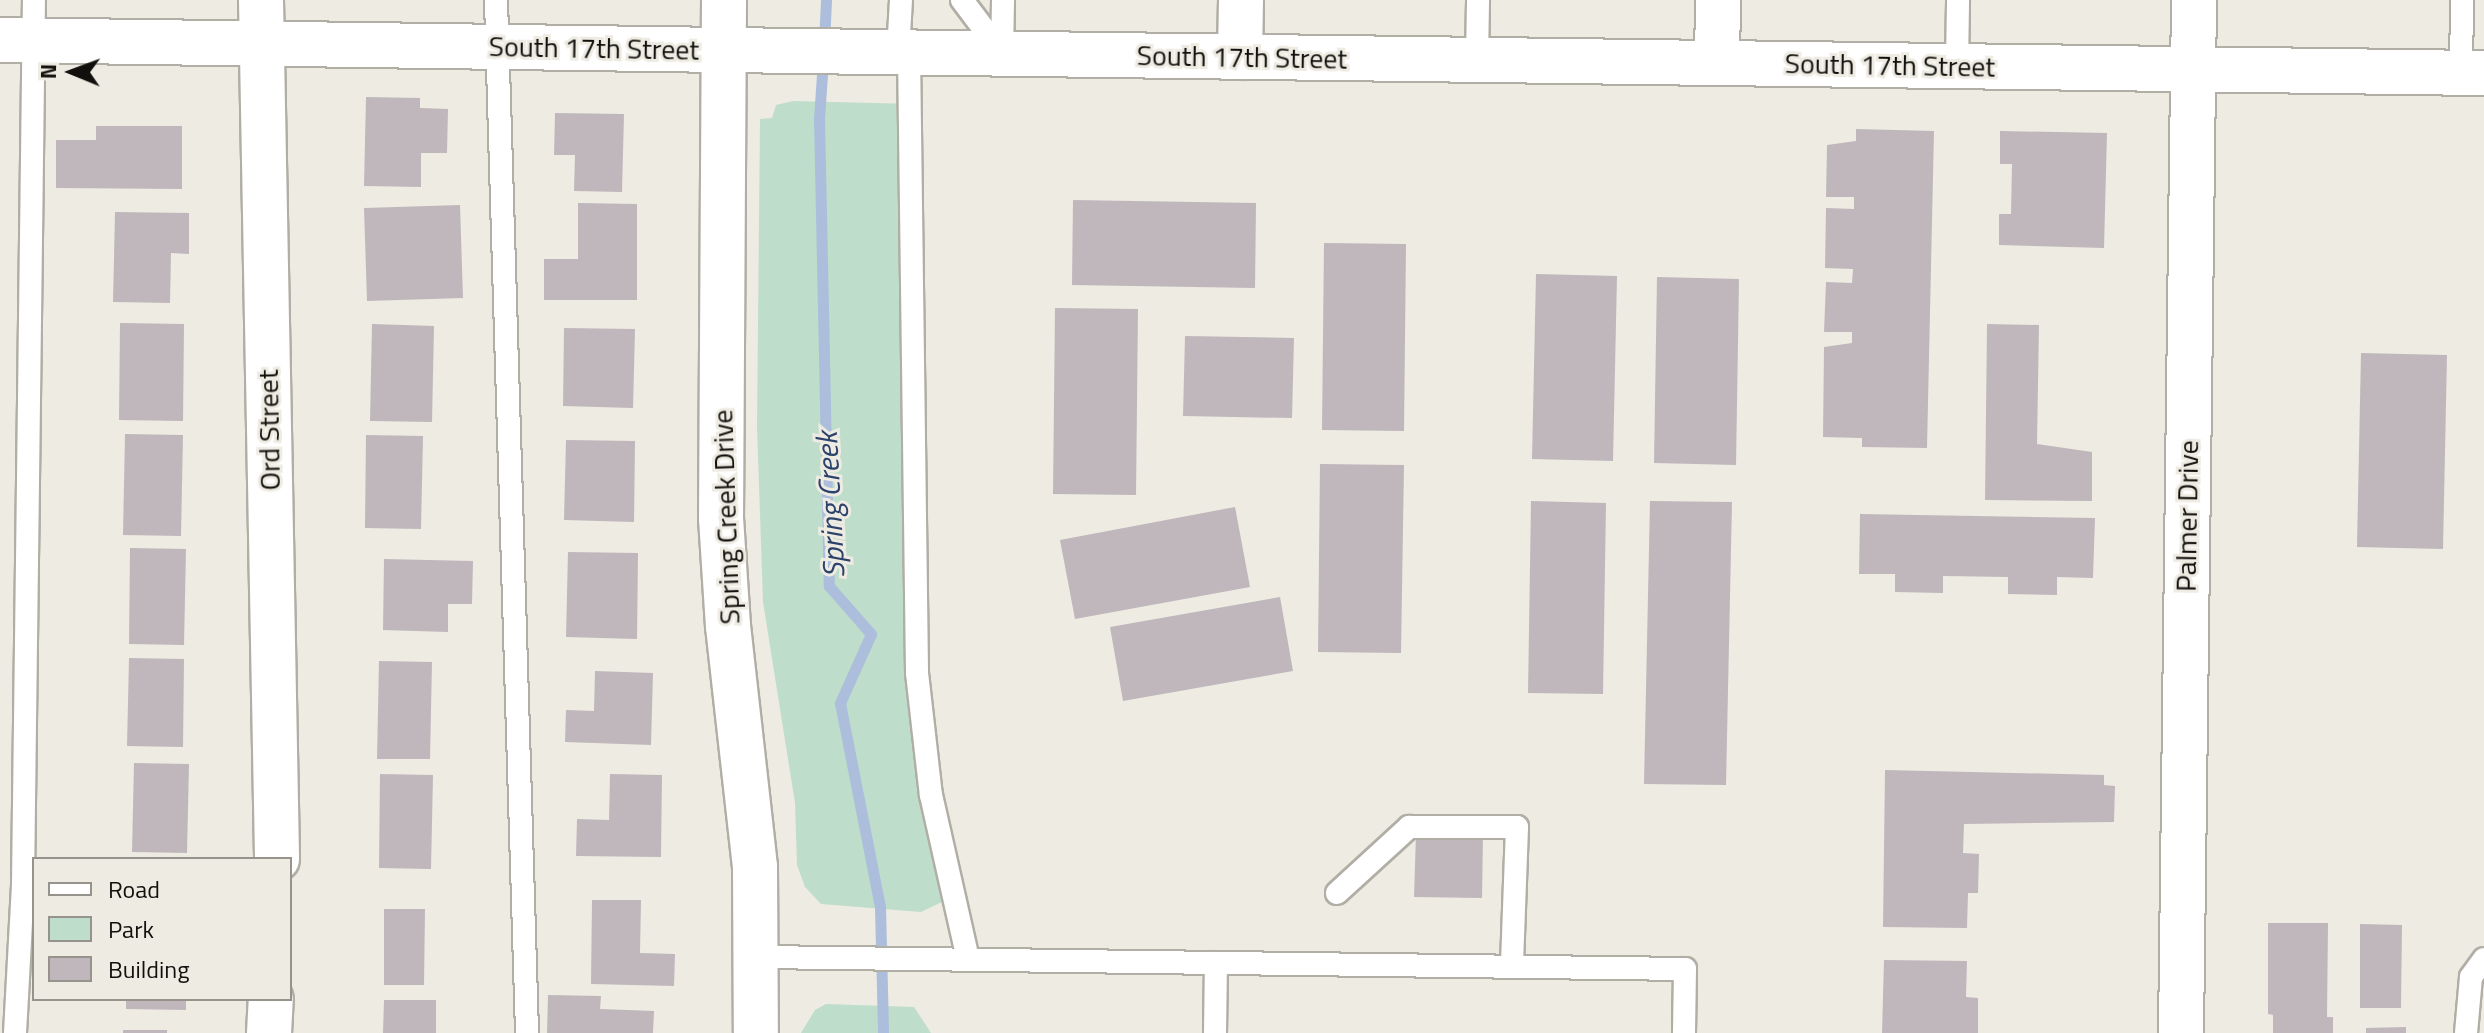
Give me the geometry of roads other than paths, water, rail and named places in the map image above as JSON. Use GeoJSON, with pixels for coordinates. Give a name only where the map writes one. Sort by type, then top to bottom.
{"type":"FeatureCollection","features":[{"type":"Feature","properties":{"kind":"street","name":"Ord Street"},"geometry":{"type":"LineString","coordinates":[[261,0],[277,857]]}},
{"type":"Feature","properties":{"kind":"street","name":"Spring Creek Drive"},"geometry":{"type":"LineString","coordinates":[[724,0],[721,518],[728,626],[755,867],[758,957],[756,1033]]}},
{"type":"Feature","properties":{"kind":"street"},"geometry":{"type":"LineString","coordinates":[[1240,57],[1241,0]]}},
{"type":"Feature","properties":{"kind":"street"},"geometry":{"type":"LineString","coordinates":[[1717,63],[1718,0]]}},
{"type":"Feature","properties":{"kind":"street","name":"Palmer Drive"},"geometry":{"type":"LineString","coordinates":[[2181,1033],[2194,0]]}},
{"type":"Feature","properties":{"kind":"street","name":"South 17th Street"},"geometry":{"type":"LineString","coordinates":[[22,27],[261,44],[2473,72]]}},
{"type":"Feature","properties":{"kind":"street"},"geometry":{"type":"LineString","coordinates":[[269,1033],[271,1001]]}},
{"type":"Feature","properties":{"kind":"lane"},"geometry":{"type":"LineString","coordinates":[[496,0],[527,1033]]}},
{"type":"Feature","properties":{"kind":"lane"},"geometry":{"type":"LineString","coordinates":[[901,0],[891,52],[917,673],[931,795],[968,959]]}},
{"type":"Feature","properties":{"kind":"lane"},"geometry":{"type":"LineString","coordinates":[[962,0],[1002,53]]}},
{"type":"Feature","properties":{"kind":"lane"},"geometry":{"type":"LineString","coordinates":[[1002,53],[1003,0]]}},
{"type":"Feature","properties":{"kind":"lane"},"geometry":{"type":"LineString","coordinates":[[1477,59],[1478,0]]}},
{"type":"Feature","properties":{"kind":"lane"},"geometry":{"type":"LineString","coordinates":[[1957,66],[1958,0]]}},
{"type":"Feature","properties":{"kind":"lane"},"geometry":{"type":"LineString","coordinates":[[2462,0],[2473,72]]}},
{"type":"Feature","properties":{"kind":"lane"},"geometry":{"type":"LineString","coordinates":[[15,1033],[22,897],[22,27]]}},
{"type":"Feature","properties":{"kind":"lane"},"geometry":{"type":"LineString","coordinates":[[1337,893],[1409,827],[1517,827],[1512,966]]}},
{"type":"Feature","properties":{"kind":"lane"},"geometry":{"type":"LineString","coordinates":[[758,957],[1685,969],[1684,1033]]}},
{"type":"Feature","properties":{"kind":"lane"},"geometry":{"type":"LineString","coordinates":[[2466,1033],[2471,977],[2484,959]]}},
{"type":"Feature","properties":{"kind":"lane"},"geometry":{"type":"LineString","coordinates":[[1215,1033],[1216,963]]}},
{"type":"Feature","properties":{"kind":"waterway","name":"Spring Creek"},"geometry":{"type":"LineString","coordinates":[[824,43],[826,0]]}},
{"type":"Feature","properties":{"kind":"waterway","name":"Spring Creek"},"geometry":{"type":"LineString","coordinates":[[823,60],[819,119],[829,586],[871,634],[840,703],[880,907],[883,1033]]}}]}
